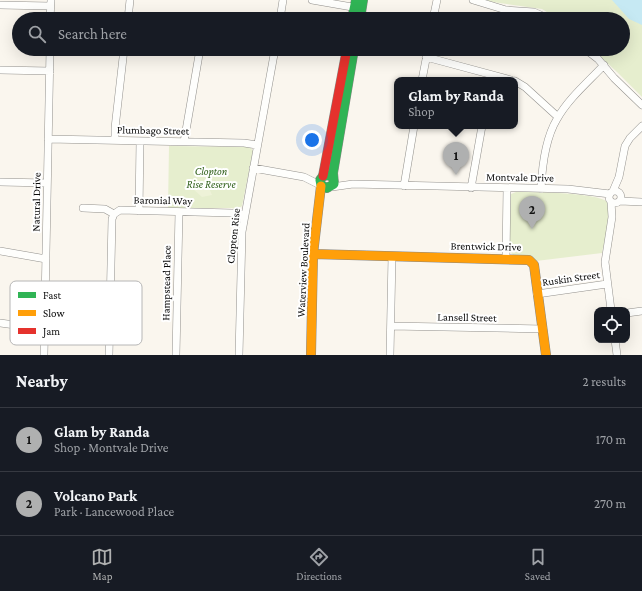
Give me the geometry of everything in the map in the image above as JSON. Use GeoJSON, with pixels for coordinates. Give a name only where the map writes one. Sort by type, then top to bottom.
{"type":"FeatureCollection","features":[{"type":"Feature","properties":{"kind":"street"},"geometry":{"type":"LineString","coordinates":[[129,12],[130,0]]}},
{"type":"Feature","properties":{"kind":"street"},"geometry":{"type":"LineString","coordinates":[[281,12],[283,0]]}},
{"type":"Feature","properties":{"kind":"street"},"geometry":{"type":"LineString","coordinates":[[312,0],[359,4]]}},
{"type":"Feature","properties":{"kind":"street"},"geometry":{"type":"LineString","coordinates":[[434,12],[437,0]]}},
{"type":"Feature","properties":{"kind":"street"},"geometry":{"type":"LineString","coordinates":[[473,0],[506,10],[534,12]]}},
{"type":"Feature","properties":{"kind":"street"},"geometry":{"type":"LineString","coordinates":[[0,6],[51,3]]}},
{"type":"Feature","properties":{"kind":"street","name":"Natural Drive"},"geometry":{"type":"LineString","coordinates":[[45,281],[50,56]]}},
{"type":"Feature","properties":{"kind":"street"},"geometry":{"type":"LineString","coordinates":[[115,140],[123,56]]}},
{"type":"Feature","properties":{"kind":"street"},"geometry":{"type":"LineString","coordinates":[[184,142],[199,56]]}},
{"type":"Feature","properties":{"kind":"street","name":"Clopton Rise"},"geometry":{"type":"LineString","coordinates":[[239,355],[241,246],[253,168],[274,56]]}},
{"type":"Feature","properties":{"kind":"street","name":"Waterview Boulevard"},"geometry":{"type":"LineString","coordinates":[[316,254],[332,183],[346,56]]}},
{"type":"Feature","properties":{"kind":"street","name":"Waterview Boulevard"},"geometry":{"type":"LineString","coordinates":[[318,355],[315,334],[316,254],[322,181],[352,56]]}},
{"type":"Feature","properties":{"kind":"street"},"geometry":{"type":"LineString","coordinates":[[423,77],[426,56]]}},
{"type":"Feature","properties":{"kind":"street"},"geometry":{"type":"LineString","coordinates":[[435,56],[490,77]]}},
{"type":"Feature","properties":{"kind":"street"},"geometry":{"type":"LineString","coordinates":[[594,56],[642,105]]}},
{"type":"Feature","properties":{"kind":"street"},"geometry":{"type":"LineString","coordinates":[[541,189],[546,150],[550,135],[558,117],[604,65]]}},
{"type":"Feature","properties":{"kind":"street"},"geometry":{"type":"LineString","coordinates":[[0,70],[50,71]]}},
{"type":"Feature","properties":{"kind":"street"},"geometry":{"type":"LineString","coordinates":[[518,83],[525,87],[558,117]]}},
{"type":"Feature","properties":{"kind":"street"},"geometry":{"type":"LineString","coordinates":[[611,307],[605,257],[615,197],[625,146],[630,138],[642,126]]}},
{"type":"Feature","properties":{"kind":"street"},"geometry":{"type":"LineString","coordinates":[[404,186],[414,129]]}},
{"type":"Feature","properties":{"kind":"street"},"geometry":{"type":"LineString","coordinates":[[471,188],[481,129]]}},
{"type":"Feature","properties":{"kind":"street","name":"Plumbago Street"},"geometry":{"type":"LineString","coordinates":[[48,138],[184,142],[244,142],[257,145]]}},
{"type":"Feature","properties":{"kind":"street"},"geometry":{"type":"LineString","coordinates":[[139,211],[140,141]]}},
{"type":"Feature","properties":{"kind":"street"},"geometry":{"type":"LineString","coordinates":[[253,168],[322,181]]}},
{"type":"Feature","properties":{"kind":"street"},"geometry":{"type":"LineString","coordinates":[[329,175],[332,183],[326,189],[322,181],[329,175]]}},
{"type":"Feature","properties":{"kind":"street"},"geometry":{"type":"LineString","coordinates":[[0,182],[47,183]]}},
{"type":"Feature","properties":{"kind":"street","name":"Montvale Drive"},"geometry":{"type":"LineString","coordinates":[[332,183],[568,190],[639,202]]}},
{"type":"Feature","properties":{"kind":"street"},"geometry":{"type":"LineString","coordinates":[[506,258],[507,188]]}},
{"type":"Feature","properties":{"kind":"street","name":"Baronial Way"},"geometry":{"type":"LineString","coordinates":[[83,208],[105,209],[114,214],[120,210],[232,213],[245,215]]}},
{"type":"Feature","properties":{"kind":"street","name":"Hampstead Place"},"geometry":{"type":"LineString","coordinates":[[176,355],[179,212]]}},
{"type":"Feature","properties":{"kind":"street"},"geometry":{"type":"LineString","coordinates":[[111,281],[112,219],[114,214]]}},
{"type":"Feature","properties":{"kind":"street"},"geometry":{"type":"LineString","coordinates":[[0,251],[46,258]]}},
{"type":"Feature","properties":{"kind":"street","name":"Brentwick Drive"},"geometry":{"type":"LineString","coordinates":[[316,254],[525,259],[533,263],[546,355]]}},
{"type":"Feature","properties":{"kind":"street"},"geometry":{"type":"LineString","coordinates":[[390,355],[392,256]]}},
{"type":"Feature","properties":{"kind":"street","name":"Ruskin Street"},"geometry":{"type":"LineString","coordinates":[[538,294],[607,284]]}},
{"type":"Feature","properties":{"kind":"street"},"geometry":{"type":"LineString","coordinates":[[630,313],[642,311]]}},
{"type":"Feature","properties":{"kind":"street"},"geometry":{"type":"LineString","coordinates":[[0,323],[10,324]]}},
{"type":"Feature","properties":{"kind":"street","name":"Lansell Street"},"geometry":{"type":"LineString","coordinates":[[391,326],[543,329]]}},
{"type":"Feature","properties":{"kind":"street","name":"Waterview Boulevard"},"geometry":{"type":"LineString","coordinates":[[311,355],[315,334]]}},
{"type":"Feature","properties":{"kind":"street"},"geometry":{"type":"LineString","coordinates":[[615,343],[617,355]]}},
{"type":"Feature","properties":{"kind":"street"},"geometry":{"type":"LineString","coordinates":[[109,345],[109,355]]}},
{"type":"Feature","properties":{"kind":"green space"},"geometry":{"type":"Polygon","coordinates":[[[486,0],[642,0],[642,97],[600,56],[630,56],[630,12],[547,12],[542,9],[486,0]]]}},
{"type":"Feature","properties":{"kind":"green space","name":"Clopton Rise Reserve"},"geometry":{"type":"Polygon","coordinates":[[[169,146],[250,147],[253,151],[242,206],[237,210],[232,208],[168,208],[169,146]]]}},
{"type":"Feature","properties":{"kind":"green space"},"geometry":{"type":"Polygon","coordinates":[[[192,183],[207,183],[212,195],[202,197],[192,188],[192,183]]]}},
{"type":"Feature","properties":{"kind":"green space"},"geometry":{"type":"Polygon","coordinates":[[[516,192],[582,195],[604,200],[609,204],[610,208],[602,253],[536,261],[532,256],[513,255],[509,251],[510,200],[511,194],[516,192]]]}},
{"type":"Feature","properties":{"kind":"water"},"geometry":{"type":"Polygon","coordinates":[[[612,0],[642,0],[642,25],[630,19],[630,12],[623,12],[612,0]]]}},
{"type":"Feature","properties":{"kind":"traffic: fast"},"geometry":{"type":"LineString","coordinates":[[353,12],[356,0]]}},
{"type":"Feature","properties":{"kind":"traffic: fast"},"geometry":{"type":"LineString","coordinates":[[361,12],[363,0]]}},
{"type":"Feature","properties":{"kind":"traffic: fast"},"geometry":{"type":"LineString","coordinates":[[333,178],[329,175],[323,176],[320,180],[321,185],[327,188],[334,184],[333,173],[353,56]]}},
{"type":"Feature","properties":{"kind":"traffic: slow"},"geometry":{"type":"LineString","coordinates":[[311,355],[313,254],[321,186]]}},
{"type":"Feature","properties":{"kind":"traffic: slow"},"geometry":{"type":"LineString","coordinates":[[313,254],[529,260],[534,265],[546,355]]}},
{"type":"Feature","properties":{"kind":"traffic: jam"},"geometry":{"type":"LineString","coordinates":[[323,176],[346,56]]}},
{"type":"Feature","properties":{"kind":"place","name":"Glam by Randa"},"geometry":{"type":"Point","coordinates":[456,175]}},
{"type":"Feature","properties":{"kind":"place","name":"Volcano Park"},"geometry":{"type":"Point","coordinates":[532,229]}}]}
